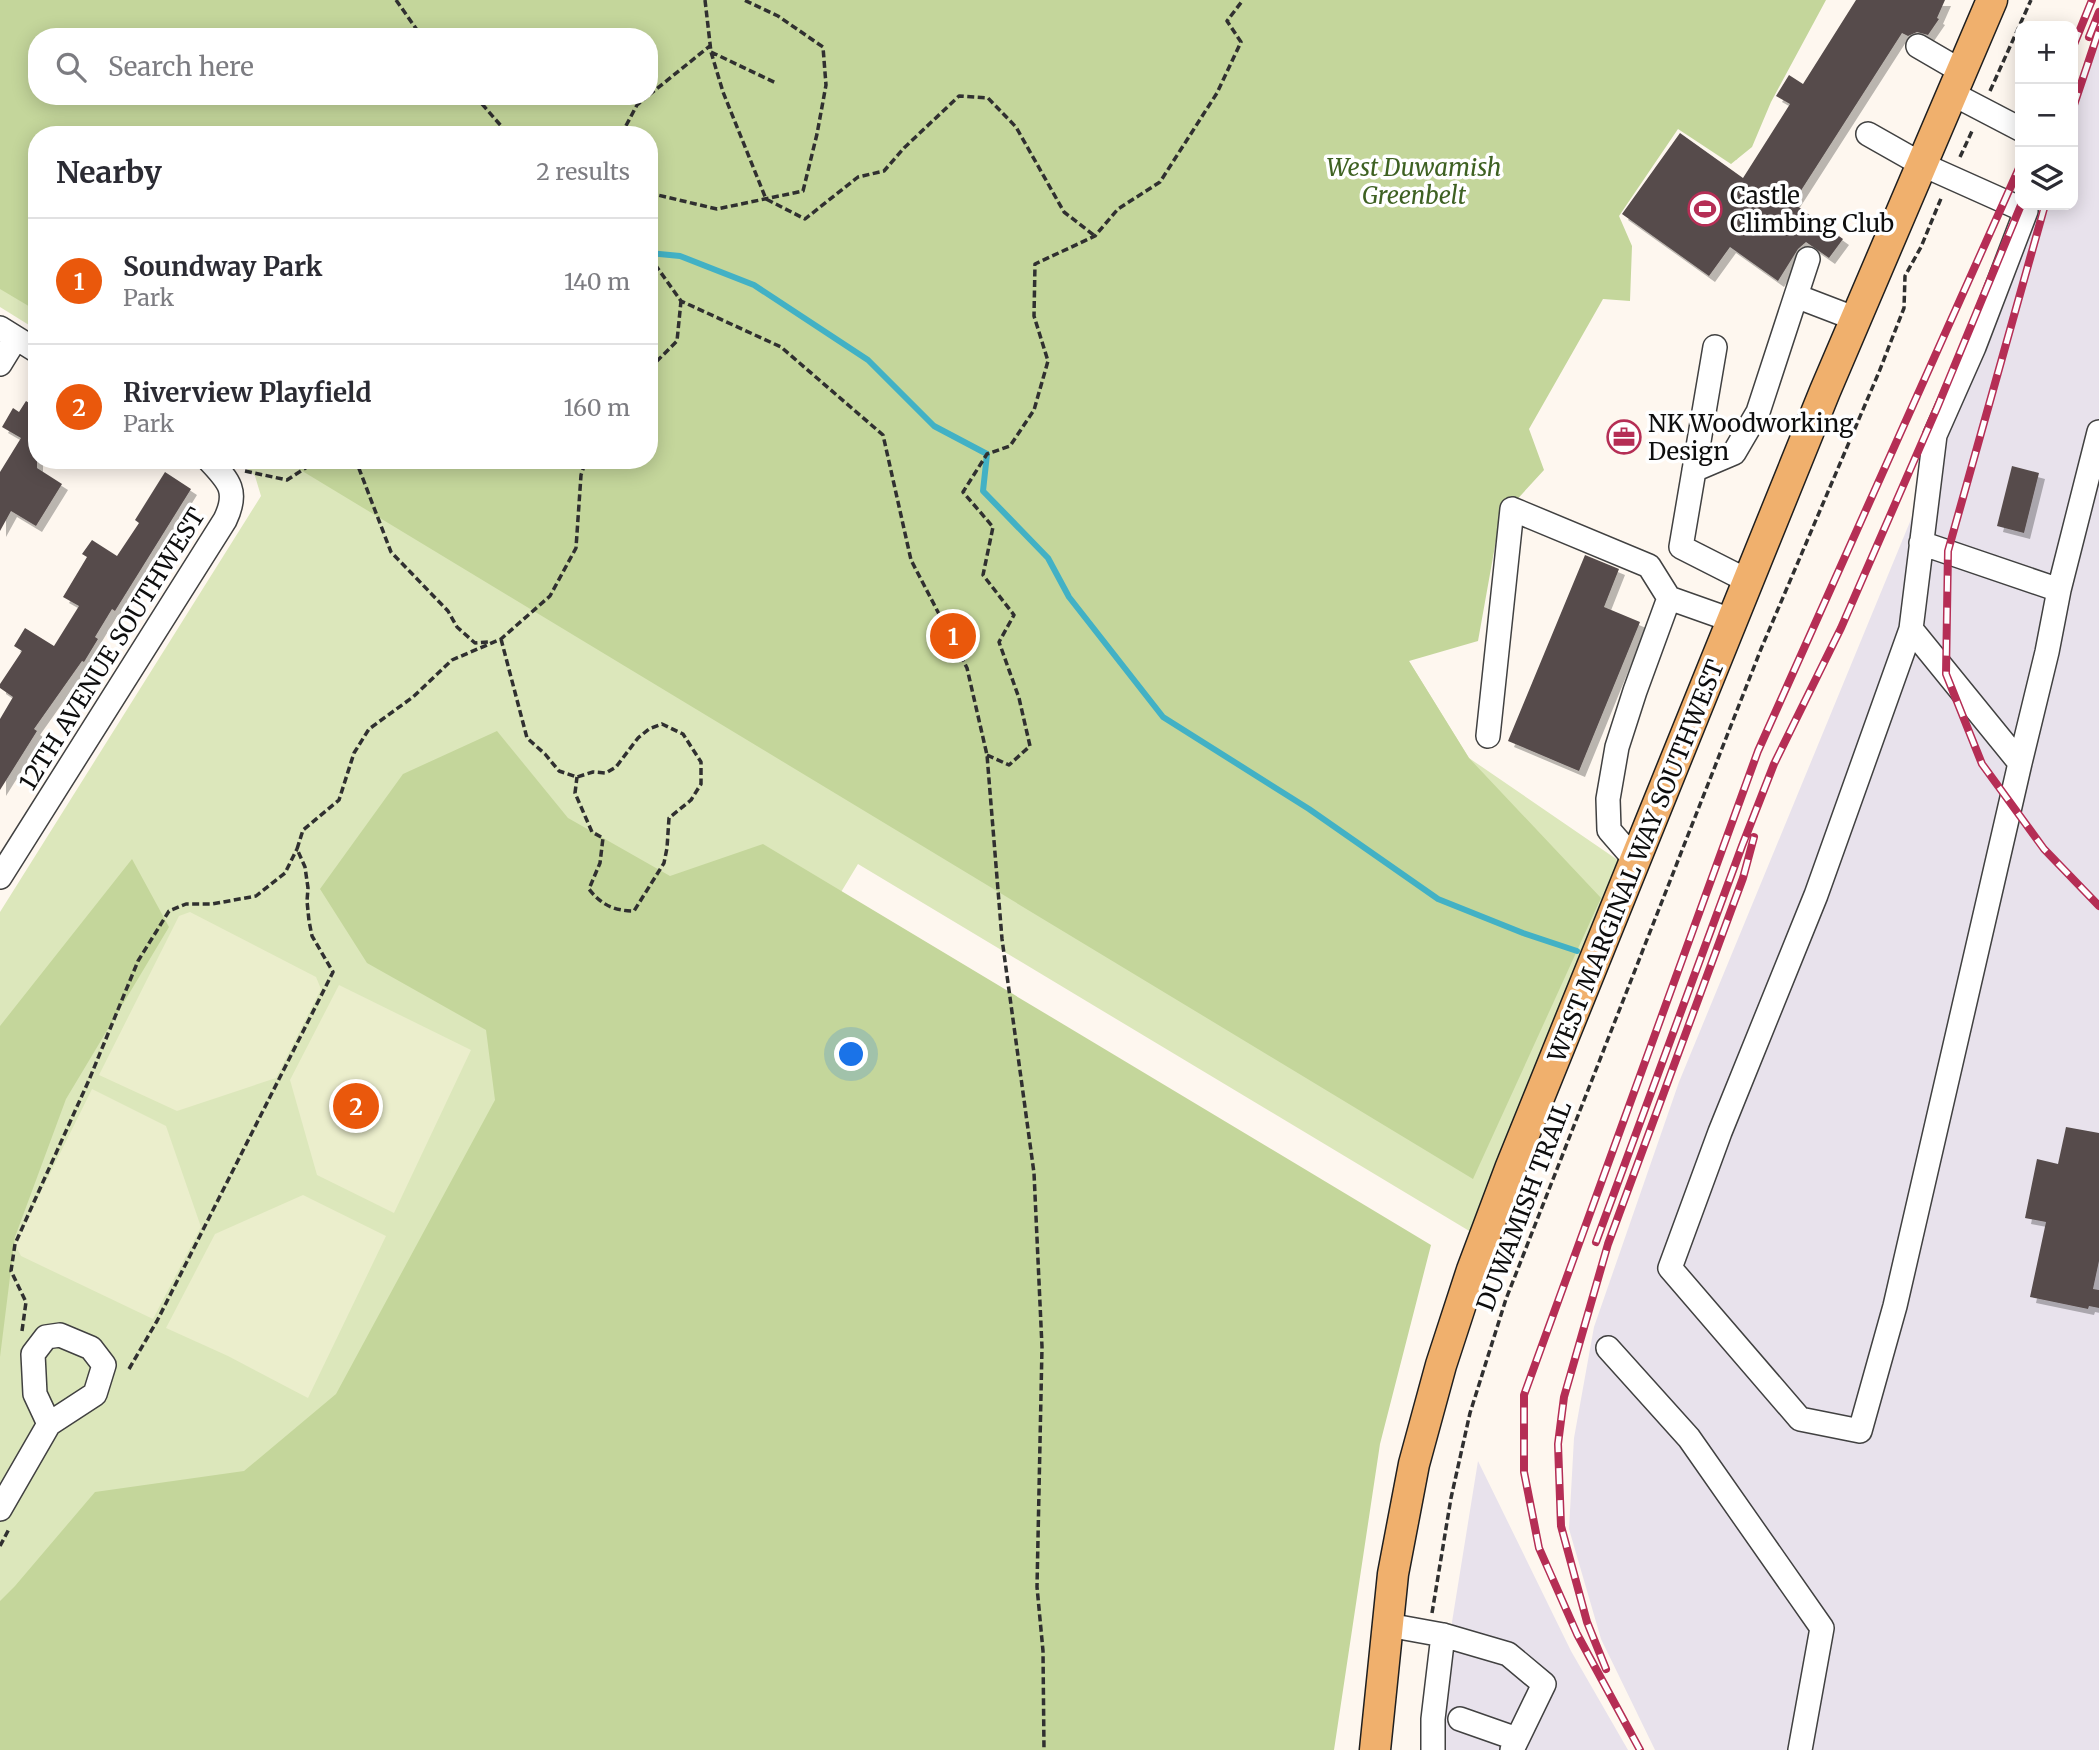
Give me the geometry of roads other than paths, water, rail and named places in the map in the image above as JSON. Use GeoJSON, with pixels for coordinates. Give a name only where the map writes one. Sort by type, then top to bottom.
{"type":"FeatureCollection","features":[{"type":"Feature","properties":{"kind":"main road","name":"WEST MARGINAL WAY SOUTHWEST"},"geometry":{"type":"LineString","coordinates":[[1375,1750],[1393,1574],[1414,1464],[1441,1366],[1472,1270],[1748,581],[1992,0]]}},
{"type":"Feature","properties":{"kind":"street"},"geometry":{"type":"LineString","coordinates":[[1918,46],[1982,109],[2015,126]]}},
{"type":"Feature","properties":{"kind":"street"},"geometry":{"type":"LineString","coordinates":[[1868,134],[1921,164],[2015,203]]}},
{"type":"Feature","properties":{"kind":"street"},"geometry":{"type":"LineString","coordinates":[[2026,210],[1974,347],[1935,435],[1911,629],[1816,895],[1720,1132],[1670,1268],[1800,1419],[1860,1432],[1895,1306],[2047,652],[2059,590],[2099,432]]}},
{"type":"Feature","properties":{"kind":"street"},"geometry":{"type":"LineString","coordinates":[[1694,470],[1734,453],[1758,412],[1808,260]]}},
{"type":"Feature","properties":{"kind":"street"},"geometry":{"type":"LineString","coordinates":[[1796,296],[1856,320]]}},
{"type":"Feature","properties":{"kind":"street"},"geometry":{"type":"LineString","coordinates":[[0,364],[8,333],[28,345]]}},
{"type":"Feature","properties":{"kind":"street"},"geometry":{"type":"LineString","coordinates":[[1715,347],[1681,547],[1748,581]]}},
{"type":"Feature","properties":{"kind":"street","name":"12TH AVENUE SOUTHWEST"},"geometry":{"type":"LineString","coordinates":[[0,877],[226,520],[233,497],[226,480],[217,469]]}},
{"type":"Feature","properties":{"kind":"street"},"geometry":{"type":"LineString","coordinates":[[1488,736],[1512,509],[1649,566],[1669,598],[1734,621]]}},
{"type":"Feature","properties":{"kind":"street"},"geometry":{"type":"LineString","coordinates":[[1921,543],[2059,590]]}},
{"type":"Feature","properties":{"kind":"street"},"geometry":{"type":"LineString","coordinates":[[1636,860],[1609,830],[1608,799],[1618,747],[1669,598]]}},
{"type":"Feature","properties":{"kind":"street"},"geometry":{"type":"LineString","coordinates":[[1911,629],[2020,764]]}},
{"type":"Feature","properties":{"kind":"street"},"geometry":{"type":"LineString","coordinates":[[1608,1348],[1689,1438],[1822,1628],[1800,1750]]}},
{"type":"Feature","properties":{"kind":"street"},"geometry":{"type":"LineString","coordinates":[[5,1517],[49,1424]]}},
{"type":"Feature","properties":{"kind":"street"},"geometry":{"type":"LineString","coordinates":[[1388,1625],[1437,1633],[1508,1654],[1544,1684],[1514,1745],[1460,1718]]}},
{"type":"Feature","properties":{"kind":"street"},"geometry":{"type":"LineString","coordinates":[[1433,1750],[1437,1633]]}},
{"type":"Feature","properties":{"kind":"waterway"},"geometry":{"type":"LineString","coordinates":[[658,254],[680,256],[754,285],[868,360],[934,426],[987,454],[983,491],[1048,558],[1069,597],[1163,717],[1309,809],[1438,899],[1577,951]]}},
{"type":"Feature","properties":{"kind":"railway"},"geometry":{"type":"LineString","coordinates":[[2078,35],[2092,0]]}},
{"type":"Feature","properties":{"kind":"railway"},"geometry":{"type":"LineString","coordinates":[[2089,37],[2099,12]]}},
{"type":"Feature","properties":{"kind":"railway"},"geometry":{"type":"LineString","coordinates":[[2078,93],[2099,30]]}},
{"type":"Feature","properties":{"kind":"railway"},"geometry":{"type":"LineString","coordinates":[[1640,1750],[1577,1634],[1539,1548],[1524,1472],[1524,1395],[1758,751],[2015,177]]}},
{"type":"Feature","properties":{"kind":"railway"},"geometry":{"type":"LineString","coordinates":[[1596,1242],[1774,764],[1841,628],[1937,408],[2019,210]]}},
{"type":"Feature","properties":{"kind":"railway"},"geometry":{"type":"LineString","coordinates":[[2044,210],[1948,551],[1946,674],[1982,764],[2044,849],[2099,906]]}},
{"type":"Feature","properties":{"kind":"railway"},"geometry":{"type":"LineString","coordinates":[[1606,1669],[1587,1622],[1561,1526],[1558,1444],[1564,1397],[1608,1244],[1743,878],[1754,837]]}},
{"type":"Feature","properties":{"kind":"place","name":"Castle Climbing Club"},"geometry":{"type":"Point","coordinates":[1705,209]}},
{"type":"Feature","properties":{"kind":"place","name":"NK Woodworking Design"},"geometry":{"type":"Point","coordinates":[1624,437]}},
{"type":"Feature","properties":{"kind":"place","name":"Soundway Park"},"geometry":{"type":"Point","coordinates":[953,636]}},
{"type":"Feature","properties":{"kind":"place","name":"Riverview Playfield"},"geometry":{"type":"Point","coordinates":[356,1106]}},
{"type":"Feature","properties":{"kind":"park label","name":"West Duwamish Greenbelt"},"geometry":{"type":"Point","coordinates":[1414,181]}}]}
